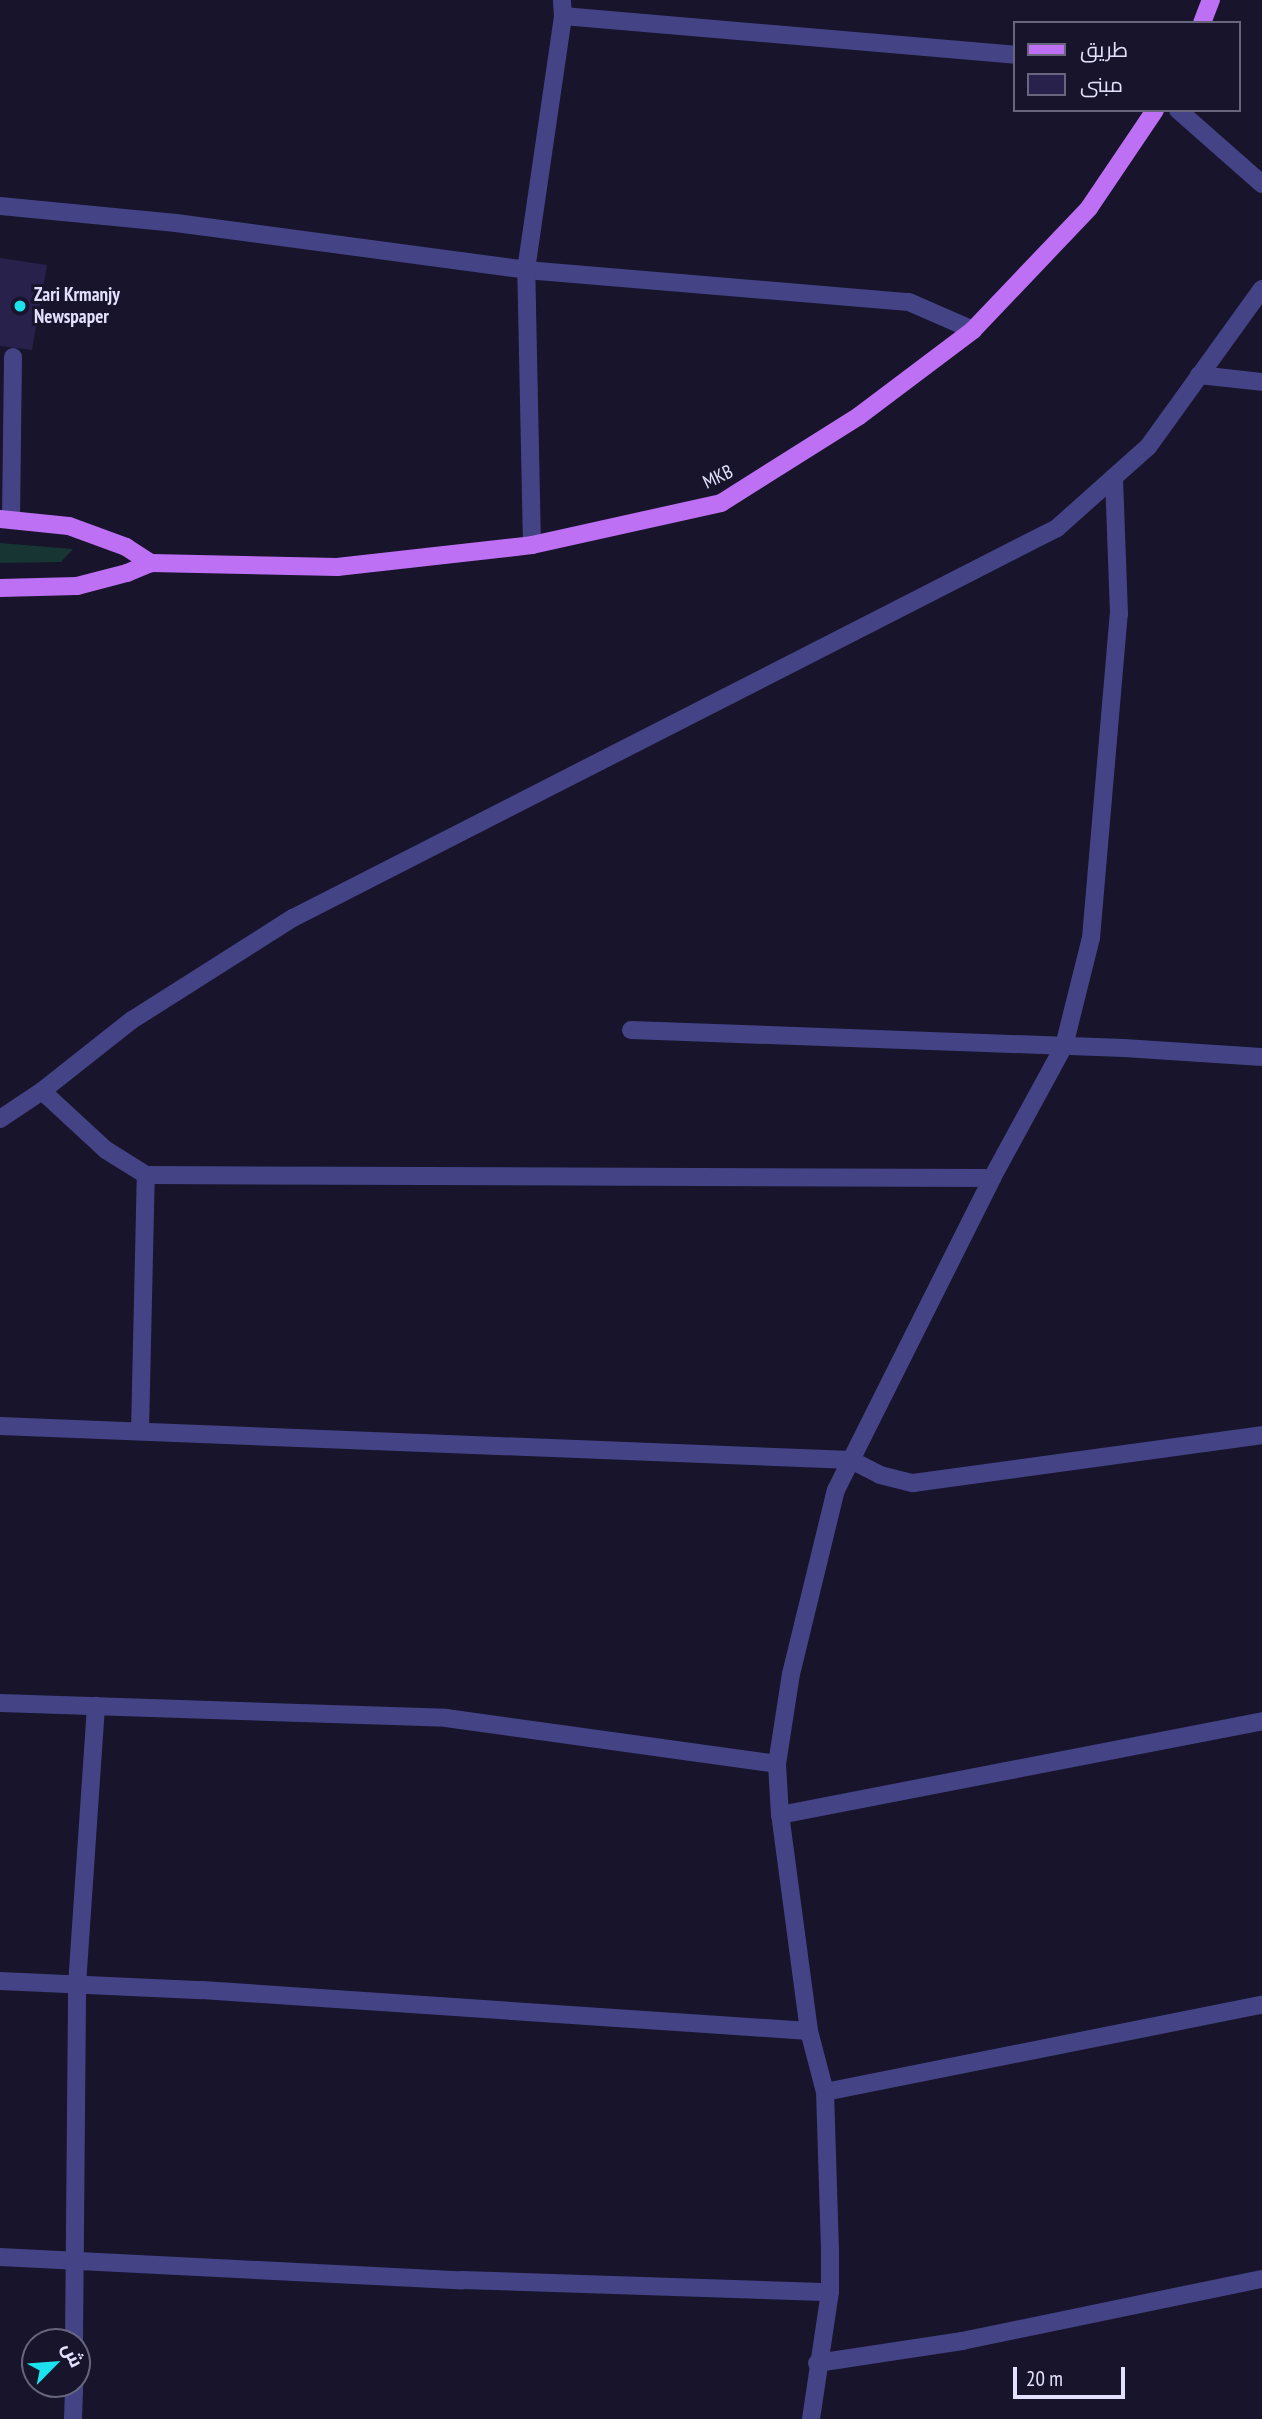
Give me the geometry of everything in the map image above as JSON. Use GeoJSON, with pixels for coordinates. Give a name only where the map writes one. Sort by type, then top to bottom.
{"type":"FeatureCollection","features":[{"type":"Feature","properties":{"kind":"main road"},"geometry":{"type":"LineString","coordinates":[[1203,21],[1211,0]]}},
{"type":"Feature","properties":{"kind":"main road","name":"MKB"},"geometry":{"type":"LineString","coordinates":[[151,563],[337,567],[532,545],[722,503],[859,416],[973,330],[1089,208],[1153,112]]}},
{"type":"Feature","properties":{"kind":"main road"},"geometry":{"type":"LineString","coordinates":[[5,519],[40,521],[98,534],[151,563]]}},
{"type":"Feature","properties":{"kind":"main road"},"geometry":{"type":"LineString","coordinates":[[0,588],[77,586],[114,577],[151,563]]}},
{"type":"Feature","properties":{"kind":"street"},"geometry":{"type":"LineString","coordinates":[[532,545],[526,270],[563,8],[1014,55]]}},
{"type":"Feature","properties":{"kind":"street"},"geometry":{"type":"LineString","coordinates":[[1180,112],[1262,184]]}},
{"type":"Feature","properties":{"kind":"street"},"geometry":{"type":"LineString","coordinates":[[0,206],[176,223],[526,270],[909,302],[973,330]]}},
{"type":"Feature","properties":{"kind":"street"},"geometry":{"type":"LineString","coordinates":[[0,1119],[43,1091],[132,1020],[293,918],[1057,528],[1148,447],[1262,289]]}},
{"type":"Feature","properties":{"kind":"street"},"geometry":{"type":"LineString","coordinates":[[5,519],[13,357]]}},
{"type":"Feature","properties":{"kind":"street"},"geometry":{"type":"LineString","coordinates":[[1199,375],[1262,382]]}},
{"type":"Feature","properties":{"kind":"street"},"geometry":{"type":"LineString","coordinates":[[811,2419],[817,2363],[830,2292],[825,2092],[809,2031],[779,1815],[777,1764],[794,1661],[836,1490],[992,1178],[1065,1046],[1092,924],[1119,614],[1114,477]]}},
{"type":"Feature","properties":{"kind":"street"},"geometry":{"type":"LineString","coordinates":[[631,1030],[1065,1046],[1262,1057]]}},
{"type":"Feature","properties":{"kind":"street"},"geometry":{"type":"LineString","coordinates":[[43,1091],[106,1150],[146,1175],[992,1178]]}},
{"type":"Feature","properties":{"kind":"street"},"geometry":{"type":"LineString","coordinates":[[140,1431],[146,1175]]}},
{"type":"Feature","properties":{"kind":"street"},"geometry":{"type":"LineString","coordinates":[[0,1426],[851,1460],[880,1475],[913,1483],[1262,1435]]}},
{"type":"Feature","properties":{"kind":"street"},"geometry":{"type":"LineString","coordinates":[[0,1703],[446,1718],[777,1764]]}},
{"type":"Feature","properties":{"kind":"street"},"geometry":{"type":"LineString","coordinates":[[74,2328],[77,1984],[96,1706]]}},
{"type":"Feature","properties":{"kind":"street"},"geometry":{"type":"LineString","coordinates":[[779,1815],[1262,1721]]}},
{"type":"Feature","properties":{"kind":"street"},"geometry":{"type":"LineString","coordinates":[[0,1981],[229,1992],[809,2031]]}},
{"type":"Feature","properties":{"kind":"street"},"geometry":{"type":"LineString","coordinates":[[825,2092],[1262,2005]]}},
{"type":"Feature","properties":{"kind":"street"},"geometry":{"type":"LineString","coordinates":[[0,2257],[462,2280],[830,2292]]}},
{"type":"Feature","properties":{"kind":"street"},"geometry":{"type":"LineString","coordinates":[[817,2363],[962,2341],[1262,2279]]}},
{"type":"Feature","properties":{"kind":"street"},"geometry":{"type":"LineString","coordinates":[[73,2419],[74,2398]]}},
{"type":"Feature","properties":{"kind":"green space"},"geometry":{"type":"Polygon","coordinates":[[[0,543],[73,549],[61,562],[0,563],[0,543]]]}},
{"type":"Feature","properties":{"kind":"building","name":"Zari Krmanjy Newspaper"},"geometry":{"type":"Polygon","coordinates":[[[0,258],[47,265],[32,350],[0,346],[0,258]]]}},
{"type":"Feature","properties":{"kind":"place","name":"Zari Krmanjy Newspaper"},"geometry":{"type":"Point","coordinates":[20,306]}}]}
